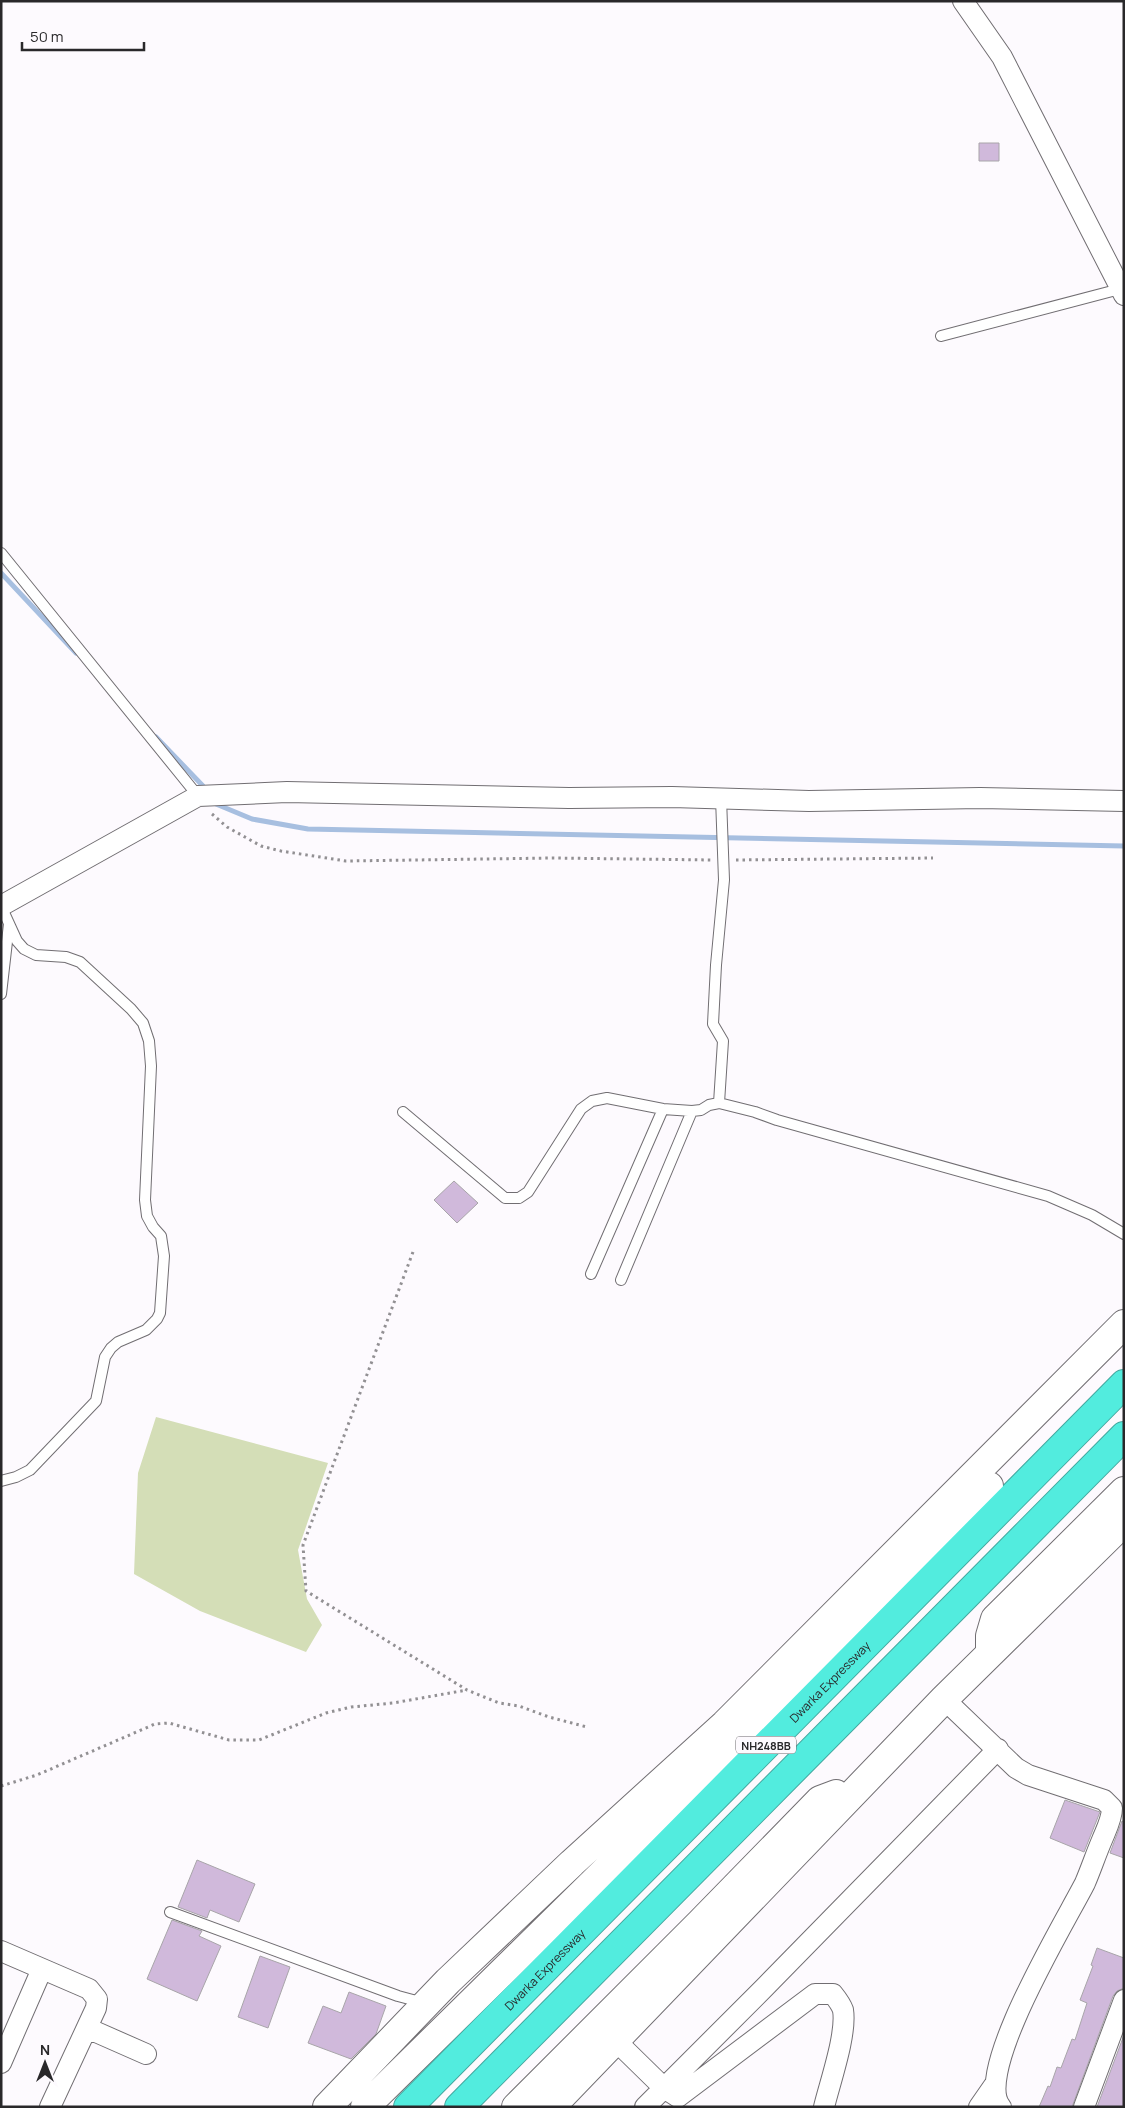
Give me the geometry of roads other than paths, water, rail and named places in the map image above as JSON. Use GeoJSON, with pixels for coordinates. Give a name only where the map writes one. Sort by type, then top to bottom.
{"type":"FeatureCollection","features":[{"type":"Feature","properties":{"kind":"highway","name":"Dwarka Expressway"},"geometry":{"type":"LineString","coordinates":[[408,2107],[1124,1384]]}},
{"type":"Feature","properties":{"kind":"highway","name":"NH248BB"},"geometry":{"type":"LineString","coordinates":[[459,2107],[1124,1436]]}},
{"type":"Feature","properties":{"kind":"street"},"geometry":{"type":"LineString","coordinates":[[963,1],[1002,58],[1122,292]]}},
{"type":"Feature","properties":{"kind":"street"},"geometry":{"type":"LineString","coordinates":[[4,912],[198,796],[287,792],[569,798],[672,797],[809,801],[980,798],[1124,801]]}},
{"type":"Feature","properties":{"kind":"street"},"geometry":{"type":"LineString","coordinates":[[365,2107],[740,1738],[1085,1388],[1121,1327]]}},
{"type":"Feature","properties":{"kind":"street"},"geometry":{"type":"LineString","coordinates":[[327,2107],[448,1981],[572,1863],[725,1724],[1121,1327]]}},
{"type":"Feature","properties":{"kind":"street"},"geometry":{"type":"LineString","coordinates":[[990,1653],[990,1636],[995,1619],[1124,1491]]}},
{"type":"Feature","properties":{"kind":"street"},"geometry":{"type":"LineString","coordinates":[[551,2107],[944,1699],[1124,1522]]}},
{"type":"Feature","properties":{"kind":"street"},"geometry":{"type":"LineString","coordinates":[[944,1699],[998,1749],[1012,1765],[1028,1775],[1104,1800],[1112,1808],[1110,1821],[1085,1881],[1024,1999],[998,2064],[995,2084],[998,2104],[1001,2107]]}},
{"type":"Feature","properties":{"kind":"street"},"geometry":{"type":"LineString","coordinates":[[645,2107],[998,1749]]}},
{"type":"Feature","properties":{"kind":"street"},"geometry":{"type":"LineString","coordinates":[[516,2107],[820,1800],[859,1787]]}},
{"type":"Feature","properties":{"kind":"street"},"geometry":{"type":"LineString","coordinates":[[1,1952],[94,1993],[97,1999],[96,2008],[50,2107]]}},
{"type":"Feature","properties":{"kind":"street"},"geometry":{"type":"LineString","coordinates":[[1,2063],[42,1969]]}},
{"type":"Feature","properties":{"kind":"street"},"geometry":{"type":"LineString","coordinates":[[616,2041],[664,2088],[678,2096],[815,1994],[833,1994],[843,2010],[843,2027],[824,2107]]}},
{"type":"Feature","properties":{"kind":"street"},"geometry":{"type":"LineString","coordinates":[[1084,2107],[1124,2000]]}},
{"type":"Feature","properties":{"kind":"street"},"geometry":{"type":"LineString","coordinates":[[87,2028],[146,2054]]}},
{"type":"Feature","properties":{"kind":"street"},"geometry":{"type":"LineString","coordinates":[[979,2107],[995,2084]]}},
{"type":"Feature","properties":{"kind":"lane"},"geometry":{"type":"LineString","coordinates":[[940,336],[1122,292]]}},
{"type":"Feature","properties":{"kind":"lane"},"geometry":{"type":"LineString","coordinates":[[1,552],[198,796]]}},
{"type":"Feature","properties":{"kind":"lane"},"geometry":{"type":"LineString","coordinates":[[719,1103],[723,1041],[713,1024],[716,965],[724,880],[721,798]]}},
{"type":"Feature","properties":{"kind":"lane"},"geometry":{"type":"LineString","coordinates":[[1,994],[4,912]]}},
{"type":"Feature","properties":{"kind":"lane"},"geometry":{"type":"LineString","coordinates":[[1,1481],[16,1477],[30,1470],[96,1401],[105,1357],[111,1348],[118,1342],[146,1330],[157,1319],[160,1313],[164,1256],[161,1236],[152,1227],[147,1216],[145,1200],[151,1066],[149,1041],[143,1024],[131,1009],[86,965],[74,959],[36,955],[24,949],[17,941],[4,912]]}},
{"type":"Feature","properties":{"kind":"lane"},"geometry":{"type":"LineString","coordinates":[[403,1112],[505,1198],[519,1198],[528,1192],[581,1109],[592,1101],[607,1098],[663,1109],[692,1111],[701,1110],[709,1105],[719,1103],[747,1109],[777,1120],[1048,1196],[1092,1214],[1124,1234]]}},
{"type":"Feature","properties":{"kind":"lane"},"geometry":{"type":"LineString","coordinates":[[591,1274],[663,1109]]}},
{"type":"Feature","properties":{"kind":"lane"},"geometry":{"type":"LineString","coordinates":[[621,1280],[692,1111]]}},
{"type":"Feature","properties":{"kind":"lane"},"geometry":{"type":"LineString","coordinates":[[170,1912],[398,1996],[427,2004]]}},
{"type":"Feature","properties":{"kind":"waterway"},"geometry":{"type":"LineString","coordinates":[[1,573],[76,653]]}},
{"type":"Feature","properties":{"kind":"waterway"},"geometry":{"type":"LineString","coordinates":[[156,737],[203,786]]}},
{"type":"Feature","properties":{"kind":"waterway"},"geometry":{"type":"LineString","coordinates":[[216,804],[252,819],[308,829],[1124,846]]}}]}
